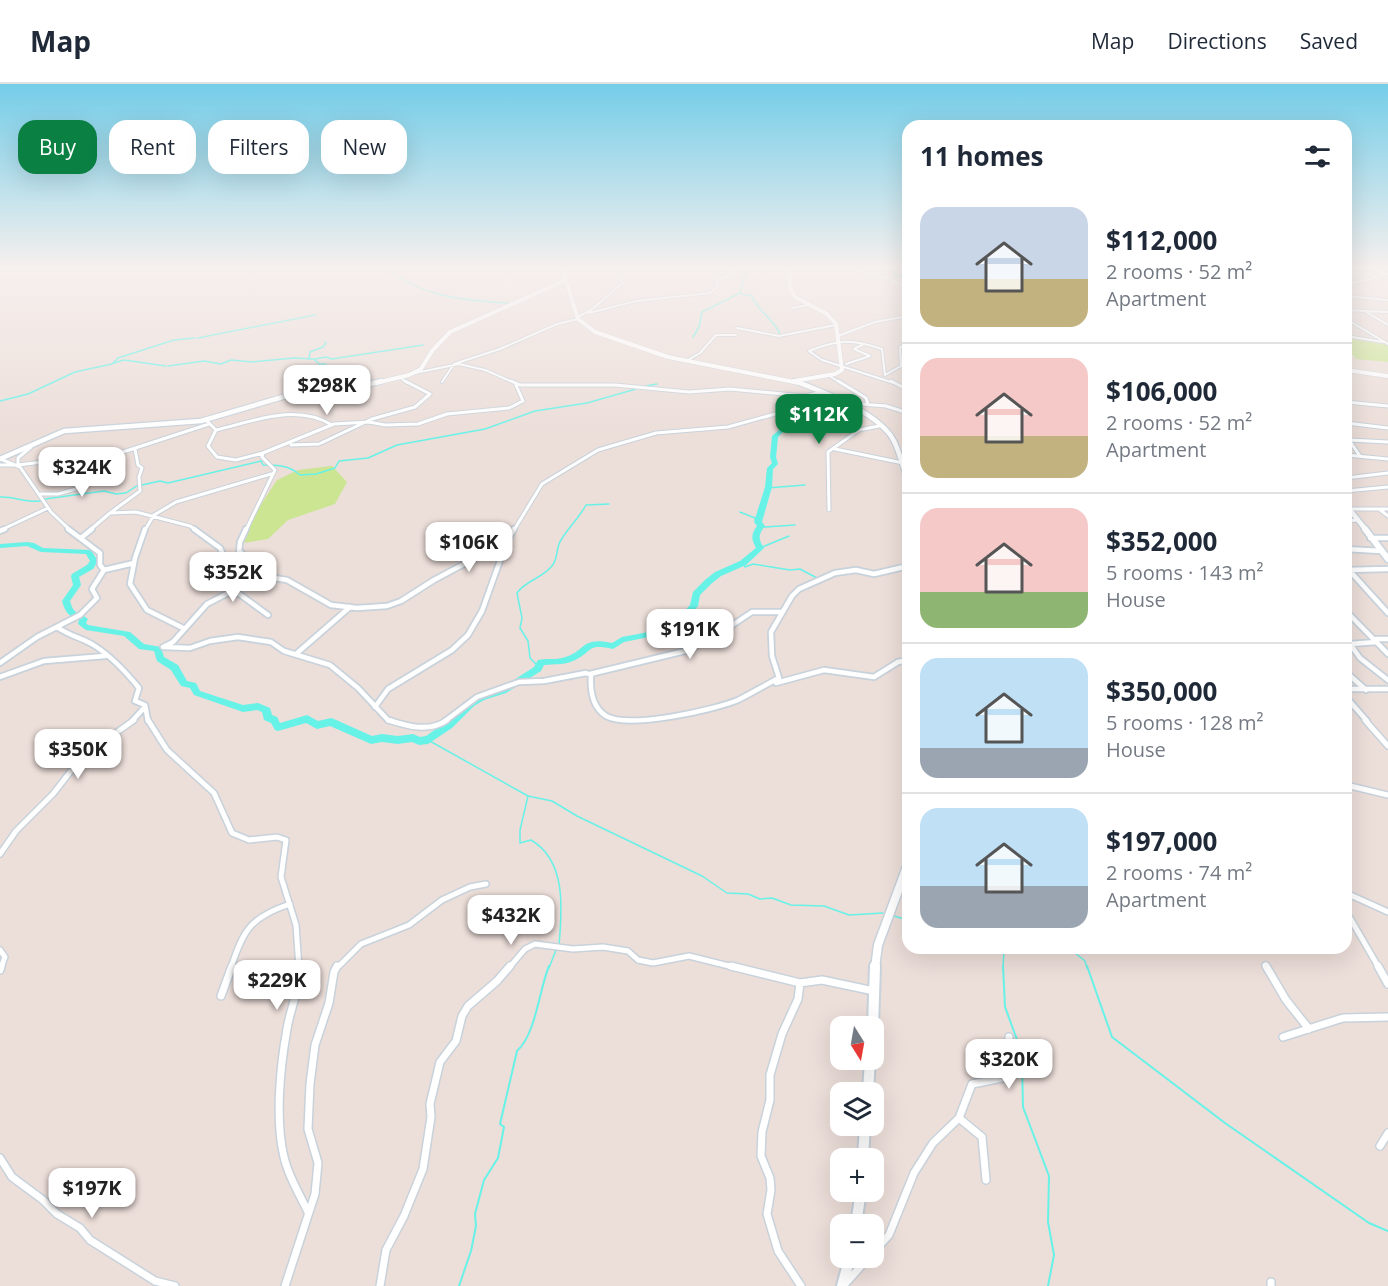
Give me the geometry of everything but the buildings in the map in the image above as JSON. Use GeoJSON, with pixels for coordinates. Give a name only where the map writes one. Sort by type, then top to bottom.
{"type":"FeatureCollection","features":[{"type":"Feature","properties":{"kind":"street"},"geometry":{"type":"LineString","coordinates":[[415,373],[424,366],[432,351],[450,332],[468,324]]}},
{"type":"Feature","properties":{"kind":"street"},"geometry":{"type":"LineString","coordinates":[[0,465],[18,465],[135,449],[286,396],[358,387],[454,364],[494,352],[557,324]]}},
{"type":"Feature","properties":{"kind":"street"},"geometry":{"type":"LineString","coordinates":[[586,324],[597,333],[686,361],[794,381],[825,392],[848,402],[879,426],[895,442],[902,457]]}},
{"type":"Feature","properties":{"kind":"street"},"geometry":{"type":"LineString","coordinates":[[868,324],[809,351],[822,360],[884,376],[902,386]]}},
{"type":"Feature","properties":{"kind":"street"},"geometry":{"type":"LineString","coordinates":[[1355,324],[1387,343]]}},
{"type":"Feature","properties":{"kind":"street"},"geometry":{"type":"LineString","coordinates":[[737,328],[779,336],[836,325],[843,365],[841,372],[794,381]]}},
{"type":"Feature","properties":{"kind":"street"},"geometry":{"type":"LineString","coordinates":[[686,361],[700,353],[716,335],[736,334]]}},
{"type":"Feature","properties":{"kind":"street"},"geometry":{"type":"LineString","coordinates":[[1352,337],[1387,343]]}},
{"type":"Feature","properties":{"kind":"street"},"geometry":{"type":"LineString","coordinates":[[838,338],[856,340],[882,349],[884,376]]}},
{"type":"Feature","properties":{"kind":"street"},"geometry":{"type":"LineString","coordinates":[[843,365],[870,356],[854,350],[864,344]]}},
{"type":"Feature","properties":{"kind":"street"},"geometry":{"type":"LineString","coordinates":[[884,376],[901,366],[900,347],[902,346]]}},
{"type":"Feature","properties":{"kind":"street"},"geometry":{"type":"LineString","coordinates":[[442,382],[454,364]]}},
{"type":"Feature","properties":{"kind":"street"},"geometry":{"type":"LineString","coordinates":[[332,425],[320,418],[301,415],[261,418],[216,430],[208,446],[217,457],[236,460],[285,446],[332,425],[418,424],[447,414],[509,408],[523,401],[519,388],[504,377],[485,370],[454,364]]}},
{"type":"Feature","properties":{"kind":"street"},"geometry":{"type":"LineString","coordinates":[[1352,371],[1387,377]]}},
{"type":"Feature","properties":{"kind":"street"},"geometry":{"type":"LineString","coordinates":[[832,375],[831,377],[866,398],[868,404]]}},
{"type":"Feature","properties":{"kind":"street"},"geometry":{"type":"LineString","coordinates":[[285,446],[319,444],[364,423],[415,407],[430,394],[401,378]]}},
{"type":"Feature","properties":{"kind":"street"},"geometry":{"type":"LineString","coordinates":[[516,385],[615,386],[689,392],[735,389],[805,396],[825,392]]}},
{"type":"Feature","properties":{"kind":"street"},"geometry":{"type":"LineString","coordinates":[[375,708],[380,695],[442,658],[469,635],[482,614],[493,576],[507,541],[542,484],[567,467],[598,450],[656,433],[728,427],[829,400],[891,407],[902,411]]}},
{"type":"Feature","properties":{"kind":"street"},"geometry":{"type":"LineString","coordinates":[[1352,403],[1388,406]]}},
{"type":"Feature","properties":{"kind":"street"},"geometry":{"type":"LineString","coordinates":[[0,459],[55,434],[79,429],[208,422],[216,430]]}},
{"type":"Feature","properties":{"kind":"street"},"geometry":{"type":"LineString","coordinates":[[1352,424],[1388,428]]}},
{"type":"Feature","properties":{"kind":"street"},"geometry":{"type":"LineString","coordinates":[[829,510],[831,488],[826,456],[828,452],[859,430],[879,426]]}},
{"type":"Feature","properties":{"kind":"street"},"geometry":{"type":"LineString","coordinates":[[1352,440],[1388,442]]}},
{"type":"Feature","properties":{"kind":"street"},"geometry":{"type":"LineString","coordinates":[[39,441],[18,458],[18,465],[37,493],[45,499],[48,508],[67,528],[100,553],[100,565],[104,570]]}},
{"type":"Feature","properties":{"kind":"street"},"geometry":{"type":"LineString","coordinates":[[1352,445],[1359,456]]}},
{"type":"Feature","properties":{"kind":"street"},"geometry":{"type":"LineString","coordinates":[[81,538],[140,491],[139,477],[142,468],[138,465],[135,449]]}},
{"type":"Feature","properties":{"kind":"street"},"geometry":{"type":"LineString","coordinates":[[834,449],[902,463]]}},
{"type":"Feature","properties":{"kind":"street"},"geometry":{"type":"LineString","coordinates":[[231,572],[237,560],[246,557],[239,551],[240,542],[275,470],[262,457],[263,453]]}},
{"type":"Feature","properties":{"kind":"street"},"geometry":{"type":"LineString","coordinates":[[37,493],[58,494],[79,488],[91,463],[105,454]]}},
{"type":"Feature","properties":{"kind":"street"},"geometry":{"type":"LineString","coordinates":[[1352,455],[1388,459]]}},
{"type":"Feature","properties":{"kind":"street"},"geometry":{"type":"LineString","coordinates":[[0,459],[18,465]]}},
{"type":"Feature","properties":{"kind":"street"},"geometry":{"type":"LineString","coordinates":[[1352,477],[1388,473]]}},
{"type":"Feature","properties":{"kind":"street"},"geometry":{"type":"LineString","coordinates":[[183,628],[147,610],[130,584],[144,533],[153,516],[178,501],[273,474]]}},
{"type":"Feature","properties":{"kind":"street"},"geometry":{"type":"LineString","coordinates":[[1352,490],[1388,487]]}},
{"type":"Feature","properties":{"kind":"street"},"geometry":{"type":"LineString","coordinates":[[1352,507],[1388,509]]}},
{"type":"Feature","properties":{"kind":"street"},"geometry":{"type":"LineString","coordinates":[[0,531],[48,508]]}},
{"type":"Feature","properties":{"kind":"street"},"geometry":{"type":"LineString","coordinates":[[1380,509],[1388,516]]}},
{"type":"Feature","properties":{"kind":"street"},"geometry":{"type":"LineString","coordinates":[[110,513],[136,512],[190,526],[220,548],[231,572],[234,590],[268,615]]}},
{"type":"Feature","properties":{"kind":"street"},"geometry":{"type":"LineString","coordinates":[[1352,514],[1388,559]]}},
{"type":"Feature","properties":{"kind":"street"},"geometry":{"type":"LineString","coordinates":[[1352,520],[1357,520]]}},
{"type":"Feature","properties":{"kind":"street"},"geometry":{"type":"LineString","coordinates":[[1370,538],[1388,538]]}},
{"type":"Feature","properties":{"kind":"street"},"geometry":{"type":"LineString","coordinates":[[231,572],[287,580],[330,605],[382,607],[401,601],[434,580],[507,541]]}},
{"type":"Feature","properties":{"kind":"street"},"geometry":{"type":"LineString","coordinates":[[1352,549],[1381,551]]}},
{"type":"Feature","properties":{"kind":"street"},"geometry":{"type":"LineString","coordinates":[[0,663],[57,627],[78,617],[94,604],[97,598],[92,589],[104,570],[111,566],[122,568],[135,563]]}},
{"type":"Feature","properties":{"kind":"street"},"geometry":{"type":"LineString","coordinates":[[762,688],[779,678],[772,656],[771,632],[799,589],[827,576],[856,570],[874,574],[902,567]]}},
{"type":"Feature","properties":{"kind":"street"},"geometry":{"type":"LineString","coordinates":[[1352,570],[1388,569]]}},
{"type":"Feature","properties":{"kind":"street"},"geometry":{"type":"LineString","coordinates":[[1352,575],[1388,613]]}},
{"type":"Feature","properties":{"kind":"street"},"geometry":{"type":"LineString","coordinates":[[234,590],[207,604],[172,642],[163,647],[190,648],[210,641],[249,637],[271,642],[284,651],[330,665],[357,688],[388,720],[398,725],[417,728],[436,726],[477,697],[519,682],[544,681],[590,674],[685,651],[722,632],[752,612],[782,612]]}},
{"type":"Feature","properties":{"kind":"street"},"geometry":{"type":"LineString","coordinates":[[296,654],[310,638],[320,634],[330,621],[350,607]]}},
{"type":"Feature","properties":{"kind":"street"},"geometry":{"type":"LineString","coordinates":[[1352,617],[1388,654]]}},
{"type":"Feature","properties":{"kind":"street"},"geometry":{"type":"LineString","coordinates":[[57,627],[68,635],[95,646],[119,664],[139,688],[135,701],[145,705]]}},
{"type":"Feature","properties":{"kind":"street"},"geometry":{"type":"LineString","coordinates":[[1352,643],[1388,639]]}},
{"type":"Feature","properties":{"kind":"street"},"geometry":{"type":"LineString","coordinates":[[1352,645],[1360,658],[1388,681]]}},
{"type":"Feature","properties":{"kind":"street"},"geometry":{"type":"LineString","coordinates":[[0,677],[44,661],[107,656]]}},
{"type":"Feature","properties":{"kind":"street"},"geometry":{"type":"LineString","coordinates":[[590,674],[590,690],[597,708],[608,717],[658,719],[707,710],[762,688],[824,670],[874,677],[902,661]]}},
{"type":"Feature","properties":{"kind":"street"},"geometry":{"type":"LineString","coordinates":[[1352,677],[1366,690]]}},
{"type":"Feature","properties":{"kind":"street"},"geometry":{"type":"LineString","coordinates":[[1352,689],[1388,689]]}},
{"type":"Feature","properties":{"kind":"street"},"geometry":{"type":"LineString","coordinates":[[1352,704],[1388,746]]}},
{"type":"Feature","properties":{"kind":"street"},"geometry":{"type":"LineString","coordinates":[[0,854],[16,831],[53,794],[81,758],[136,718],[145,705]]}},
{"type":"Feature","properties":{"kind":"street"},"geometry":{"type":"LineString","coordinates":[[145,705],[145,715],[157,739],[189,772],[206,784],[228,819],[232,833],[249,840],[277,837],[286,840],[281,877],[296,925],[300,974],[290,1011],[282,1057],[280,1137],[284,1160],[308,1212]]}},
{"type":"Feature","properties":{"kind":"street"},"geometry":{"type":"LineString","coordinates":[[1352,786],[1388,795]]}},
{"type":"Feature","properties":{"kind":"street"},"geometry":{"type":"LineString","coordinates":[[873,1016],[878,945],[902,880]]}},
{"type":"Feature","properties":{"kind":"street"},"geometry":{"type":"LineString","coordinates":[[285,1286],[308,1212],[313,1207],[318,1163],[308,1129],[312,1062],[320,1025],[329,1003],[334,972],[340,962],[361,944],[409,925],[442,900],[470,887],[486,884]]}},
{"type":"Feature","properties":{"kind":"street"},"geometry":{"type":"LineString","coordinates":[[1352,896],[1388,912]]}},
{"type":"Feature","properties":{"kind":"street"},"geometry":{"type":"LineString","coordinates":[[221,996],[231,975],[247,927],[272,909],[290,904]]}},
{"type":"Feature","properties":{"kind":"street"},"geometry":{"type":"LineString","coordinates":[[1352,921],[1388,984]]}},
{"type":"Feature","properties":{"kind":"street"},"geometry":{"type":"LineString","coordinates":[[380,1286],[386,1250],[404,1215],[423,1168],[431,1117],[430,1104],[440,1062],[456,1041],[462,1016],[468,1006],[497,981],[525,949],[535,944],[573,949],[603,947],[628,951],[638,960],[653,963],[689,956],[800,983],[822,980],[874,991]]}},
{"type":"Feature","properties":{"kind":"street"},"geometry":{"type":"LineString","coordinates":[[0,950],[4,957],[0,970]]}},
{"type":"Feature","properties":{"kind":"street"},"geometry":{"type":"LineString","coordinates":[[1265,965],[1286,1000],[1308,1029]]}},
{"type":"Feature","properties":{"kind":"street"},"geometry":{"type":"LineString","coordinates":[[800,983],[798,999],[783,1034],[770,1075],[770,1100],[762,1132],[761,1156],[770,1178],[771,1190],[767,1215],[777,1251],[790,1266],[801,1286]]}},
{"type":"Feature","properties":{"kind":"street"},"geometry":{"type":"LineString","coordinates":[[1283,1037],[1343,1018],[1388,1017]]}},
{"type":"Feature","properties":{"kind":"street"},"geometry":{"type":"LineString","coordinates":[[884,1241],[889,1235],[914,1173],[933,1143],[959,1118],[972,1084],[1007,1077],[1009,1037]]}},
{"type":"Feature","properties":{"kind":"street"},"geometry":{"type":"LineString","coordinates":[[959,1118],[982,1137],[986,1180]]}},
{"type":"Feature","properties":{"kind":"street"},"geometry":{"type":"LineString","coordinates":[[1380,1146],[1388,1133]]}},
{"type":"Feature","properties":{"kind":"street"},"geometry":{"type":"LineString","coordinates":[[0,1158],[3,1168],[19,1183],[44,1201],[54,1212],[86,1231],[90,1240],[155,1281],[175,1286]]}},
{"type":"Feature","properties":{"kind":"street"},"geometry":{"type":"LineString","coordinates":[[843,1286],[847,1268]]}},
{"type":"Feature","properties":{"kind":"street"},"geometry":{"type":"LineString","coordinates":[[843,1286],[859,1268]]}},
{"type":"Feature","properties":{"kind":"green space"},"geometry":{"type":"Polygon","coordinates":[[[1352,339],[1388,345],[1388,362],[1356,359],[1352,354],[1352,339]]]}},
{"type":"Feature","properties":{"kind":"green space"},"geometry":{"type":"Polygon","coordinates":[[[332,466],[347,482],[335,504],[288,520],[268,539],[243,543],[247,526],[277,480],[298,470],[332,466]]]}},
{"type":"Feature","properties":{"kind":"waterway"},"geometry":{"type":"LineString","coordinates":[[198,338],[269,324]]}},
{"type":"Feature","properties":{"kind":"waterway"},"geometry":{"type":"LineString","coordinates":[[693,337],[700,324]]}},
{"type":"Feature","properties":{"kind":"waterway"},"geometry":{"type":"LineString","coordinates":[[774,324],[780,334]]}},
{"type":"Feature","properties":{"kind":"waterway"},"geometry":{"type":"LineString","coordinates":[[0,401],[28,394],[75,372],[112,364],[118,358],[174,340],[195,338]]}},
{"type":"Feature","properties":{"kind":"waterway"},"geometry":{"type":"LineString","coordinates":[[309,359],[310,352],[323,347],[326,342]]}},
{"type":"Feature","properties":{"kind":"waterway"},"geometry":{"type":"LineString","coordinates":[[315,359],[326,357],[332,359],[423,345]]}},
{"type":"Feature","properties":{"kind":"waterway"},"geometry":{"type":"LineString","coordinates":[[168,366],[204,361],[221,364],[231,360],[252,362],[309,359]]}},
{"type":"Feature","properties":{"kind":"waterway"},"geometry":{"type":"LineString","coordinates":[[309,359],[314,359],[319,364],[326,364]]}},
{"type":"Feature","properties":{"kind":"waterway"},"geometry":{"type":"LineString","coordinates":[[114,363],[124,360],[166,366]]}},
{"type":"Feature","properties":{"kind":"waterway"},"geometry":{"type":"LineString","coordinates":[[646,386],[657,384]]}},
{"type":"Feature","properties":{"kind":"waterway"},"geometry":{"type":"LineString","coordinates":[[142,485],[160,481],[168,483],[261,461],[263,465],[287,467],[300,475],[316,474],[335,468],[339,461],[368,458],[397,445],[485,429],[535,411],[587,403],[636,389]]}},
{"type":"Feature","properties":{"kind":"waterway"},"geometry":{"type":"LineString","coordinates":[[0,546],[27,544],[41,550],[88,552],[94,561],[90,567],[75,576],[77,585],[66,601],[70,612],[84,619],[82,624],[86,627],[127,634],[142,647],[158,649],[160,659],[173,666],[184,684],[193,685],[197,693],[243,709],[258,706],[267,710],[267,717],[274,720],[278,727],[307,719],[317,725],[331,722],[371,740],[382,738],[428,740],[449,725],[471,704],[503,691],[538,669],[541,662],[566,660],[595,643],[613,646],[622,640],[661,632],[685,616],[694,606],[696,594],[708,582],[718,574],[743,563],[760,548],[755,540],[756,532],[761,526],[758,522],[769,487],[770,468],[775,464],[773,457],[775,436],[782,430],[781,427],[815,411]]}},
{"type":"Feature","properties":{"kind":"waterway"},"geometry":{"type":"LineString","coordinates":[[45,499],[104,491],[116,494],[126,493],[138,485]]}},
{"type":"Feature","properties":{"kind":"waterway"},"geometry":{"type":"LineString","coordinates":[[767,488],[805,485]]}},
{"type":"Feature","properties":{"kind":"waterway"},"geometry":{"type":"LineString","coordinates":[[0,497],[40,501]]}},
{"type":"Feature","properties":{"kind":"waterway"},"geometry":{"type":"LineString","coordinates":[[539,667],[530,658],[528,641],[520,628],[522,618],[517,593],[524,585],[547,571],[553,564],[561,540],[586,505],[609,504]]}},
{"type":"Feature","properties":{"kind":"waterway"},"geometry":{"type":"LineString","coordinates":[[740,512],[755,518],[756,523],[765,527],[795,525]]}},
{"type":"Feature","properties":{"kind":"waterway"},"geometry":{"type":"LineString","coordinates":[[760,548],[789,536]]}},
{"type":"Feature","properties":{"kind":"waterway"},"geometry":{"type":"LineString","coordinates":[[743,563],[745,567],[753,564],[790,570],[800,569],[817,578]]}},
{"type":"Feature","properties":{"kind":"waterway"},"geometry":{"type":"LineString","coordinates":[[428,740],[528,796]]}},
{"type":"Feature","properties":{"kind":"waterway"},"geometry":{"type":"LineString","coordinates":[[528,796],[552,801],[577,816],[702,876],[727,893],[748,894],[760,899],[772,898],[791,905],[824,906],[849,915],[883,913]]}},
{"type":"Feature","properties":{"kind":"waterway"},"geometry":{"type":"LineString","coordinates":[[528,796],[520,830],[520,843],[531,840],[543,849],[556,873],[561,902],[559,946]]}},
{"type":"Feature","properties":{"kind":"waterway"},"geometry":{"type":"LineString","coordinates":[[894,916],[902,918]]}},
{"type":"Feature","properties":{"kind":"waterway"},"geometry":{"type":"LineString","coordinates":[[549,968],[556,950]]}},
{"type":"Feature","properties":{"kind":"waterway"},"geometry":{"type":"LineString","coordinates":[[1003,967],[1004,954]]}},
{"type":"Feature","properties":{"kind":"waterway"},"geometry":{"type":"LineString","coordinates":[[1076,954],[1085,961],[1087,968]]}},
{"type":"Feature","properties":{"kind":"waterway"},"geometry":{"type":"LineString","coordinates":[[459,1286],[471,1251],[476,1226],[475,1214],[484,1180],[498,1158],[504,1127],[500,1124],[517,1051],[529,1034],[549,966]]}},
{"type":"Feature","properties":{"kind":"waterway"},"geometry":{"type":"LineString","coordinates":[[1087,966],[1112,1037],[1225,1123],[1369,1223],[1388,1231]]}},
{"type":"Feature","properties":{"kind":"waterway"},"geometry":{"type":"LineString","coordinates":[[1003,967],[1005,1007],[1019,1045],[1022,1062],[1023,1107],[1049,1176],[1048,1222],[1054,1255],[1048,1286]]}}]}
